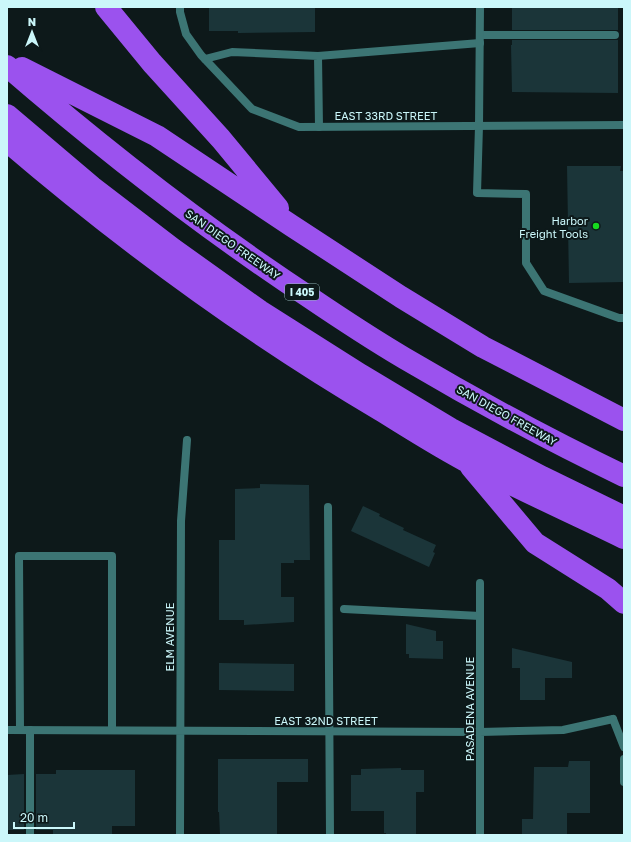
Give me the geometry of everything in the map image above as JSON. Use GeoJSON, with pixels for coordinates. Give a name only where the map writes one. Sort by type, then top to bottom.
{"type":"FeatureCollection","features":[{"type":"Feature","properties":{"kind":"highway"},"geometry":{"type":"LineString","coordinates":[[106,7],[152,64],[221,139],[292,226]]}},
{"type":"Feature","properties":{"kind":"highway"},"geometry":{"type":"LineString","coordinates":[[7,61],[158,136],[401,297],[483,347],[624,420]]}},
{"type":"Feature","properties":{"kind":"highway","name":"SAN DIEGO FREEWAY"},"geometry":{"type":"LineString","coordinates":[[7,66],[125,165],[192,216],[286,282],[403,358],[573,451],[624,476]]}},
{"type":"Feature","properties":{"kind":"highway"},"geometry":{"type":"LineString","coordinates":[[7,115],[92,187],[173,249],[260,311],[361,375],[452,429],[542,477],[624,517]]}},
{"type":"Feature","properties":{"kind":"highway"},"geometry":{"type":"LineString","coordinates":[[7,141],[54,182],[170,272],[323,376],[465,460],[624,538]]}},
{"type":"Feature","properties":{"kind":"highway"},"geometry":{"type":"LineString","coordinates":[[567,391],[624,409]]}},
{"type":"Feature","properties":{"kind":"highway"},"geometry":{"type":"LineString","coordinates":[[465,460],[535,543],[608,589],[624,603]]}},
{"type":"Feature","properties":{"kind":"street","name":"EAST 33RD STREET"},"geometry":{"type":"LineString","coordinates":[[180,7],[186,34],[205,59],[252,109],[300,126],[624,125]]}},
{"type":"Feature","properties":{"kind":"street"},"geometry":{"type":"LineString","coordinates":[[480,7],[477,193],[526,194],[526,263],[544,291],[619,318],[624,318]]}},
{"type":"Feature","properties":{"kind":"street"},"geometry":{"type":"LineString","coordinates":[[205,59],[232,52],[318,56],[480,39],[615,35]]}},
{"type":"Feature","properties":{"kind":"street"},"geometry":{"type":"LineString","coordinates":[[318,56],[319,126]]}},
{"type":"Feature","properties":{"kind":"street","name":"ELM AVENUE"},"geometry":{"type":"LineString","coordinates":[[180,835],[181,521],[187,440]]}},
{"type":"Feature","properties":{"kind":"street"},"geometry":{"type":"LineString","coordinates":[[328,507],[330,835]]}},
{"type":"Feature","properties":{"kind":"street"},"geometry":{"type":"LineString","coordinates":[[20,730],[19,556],[112,556],[112,730]]}},
{"type":"Feature","properties":{"kind":"street","name":"PASADENA AVENUE"},"geometry":{"type":"LineString","coordinates":[[480,583],[480,835]]}},
{"type":"Feature","properties":{"kind":"street"},"geometry":{"type":"LineString","coordinates":[[344,609],[480,616]]}},
{"type":"Feature","properties":{"kind":"street","name":"EAST 32ND STREET"},"geometry":{"type":"LineString","coordinates":[[7,730],[480,732],[563,730],[613,718],[624,748]]}},
{"type":"Feature","properties":{"kind":"street"},"geometry":{"type":"LineString","coordinates":[[30,730],[30,835]]}},
{"type":"Feature","properties":{"kind":"street"},"geometry":{"type":"LineString","coordinates":[[624,760],[624,782]]}},
{"type":"Feature","properties":{"kind":"building"},"geometry":{"type":"Polygon","coordinates":[[[209,7],[315,7],[315,32],[238,33],[238,31],[209,31],[209,7]]]}},
{"type":"Feature","properties":{"kind":"building"},"geometry":{"type":"Polygon","coordinates":[[[512,7],[618,7],[618,30],[512,30],[512,7]]]}},
{"type":"Feature","properties":{"kind":"building"},"geometry":{"type":"Polygon","coordinates":[[[512,40],[618,40],[618,93],[512,92],[512,40]]]}},
{"type":"Feature","properties":{"kind":"building","name":"Harbor Freight Tools"},"geometry":{"type":"Polygon","coordinates":[[[567,166],[621,166],[620,171],[624,171],[624,282],[569,283],[567,166]]]}},
{"type":"Feature","properties":{"kind":"building"},"geometry":{"type":"Polygon","coordinates":[[[260,484],[309,485],[310,560],[294,560],[294,563],[281,563],[281,597],[294,597],[294,622],[244,625],[244,620],[219,620],[219,540],[235,540],[235,489],[260,488],[260,484]]]}},
{"type":"Feature","properties":{"kind":"building"},"geometry":{"type":"Polygon","coordinates":[[[363,506],[380,514],[379,516],[404,528],[403,530],[436,545],[433,552],[435,553],[429,567],[351,531],[363,506]]]}},
{"type":"Feature","properties":{"kind":"building"},"geometry":{"type":"Polygon","coordinates":[[[406,624],[436,631],[436,641],[443,641],[443,659],[409,658],[409,654],[406,654],[406,624]]]}},
{"type":"Feature","properties":{"kind":"building"},"geometry":{"type":"Polygon","coordinates":[[[512,648],[572,662],[572,678],[545,678],[545,700],[520,700],[520,668],[512,668],[512,648]]]}},
{"type":"Feature","properties":{"kind":"building"},"geometry":{"type":"Polygon","coordinates":[[[219,663],[294,664],[294,691],[219,690],[219,663]]]}},
{"type":"Feature","properties":{"kind":"building"},"geometry":{"type":"Polygon","coordinates":[[[218,759],[308,759],[308,782],[277,782],[277,835],[220,835],[218,812],[218,759]]]}},
{"type":"Feature","properties":{"kind":"building"},"geometry":{"type":"Polygon","coordinates":[[[569,761],[590,761],[590,813],[567,813],[567,835],[522,835],[522,819],[533,819],[534,767],[568,767],[569,761]]]}},
{"type":"Feature","properties":{"kind":"building"},"geometry":{"type":"Polygon","coordinates":[[[401,768],[401,770],[424,770],[424,792],[416,792],[416,835],[386,835],[386,833],[384,833],[384,811],[351,811],[351,775],[361,775],[361,769],[401,768]]]}},
{"type":"Feature","properties":{"kind":"building"},"geometry":{"type":"Polygon","coordinates":[[[56,770],[135,770],[135,826],[112,826],[112,835],[60,835],[53,834],[53,830],[36,830],[36,774],[56,774],[56,770]]]}},
{"type":"Feature","properties":{"kind":"building"},"geometry":{"type":"Polygon","coordinates":[[[24,774],[24,830],[7,830],[7,775],[24,774]]]}},
{"type":"Feature","properties":{"kind":"place","name":"Harbor Freight Tools"},"geometry":{"type":"Point","coordinates":[596,226]}}]}
